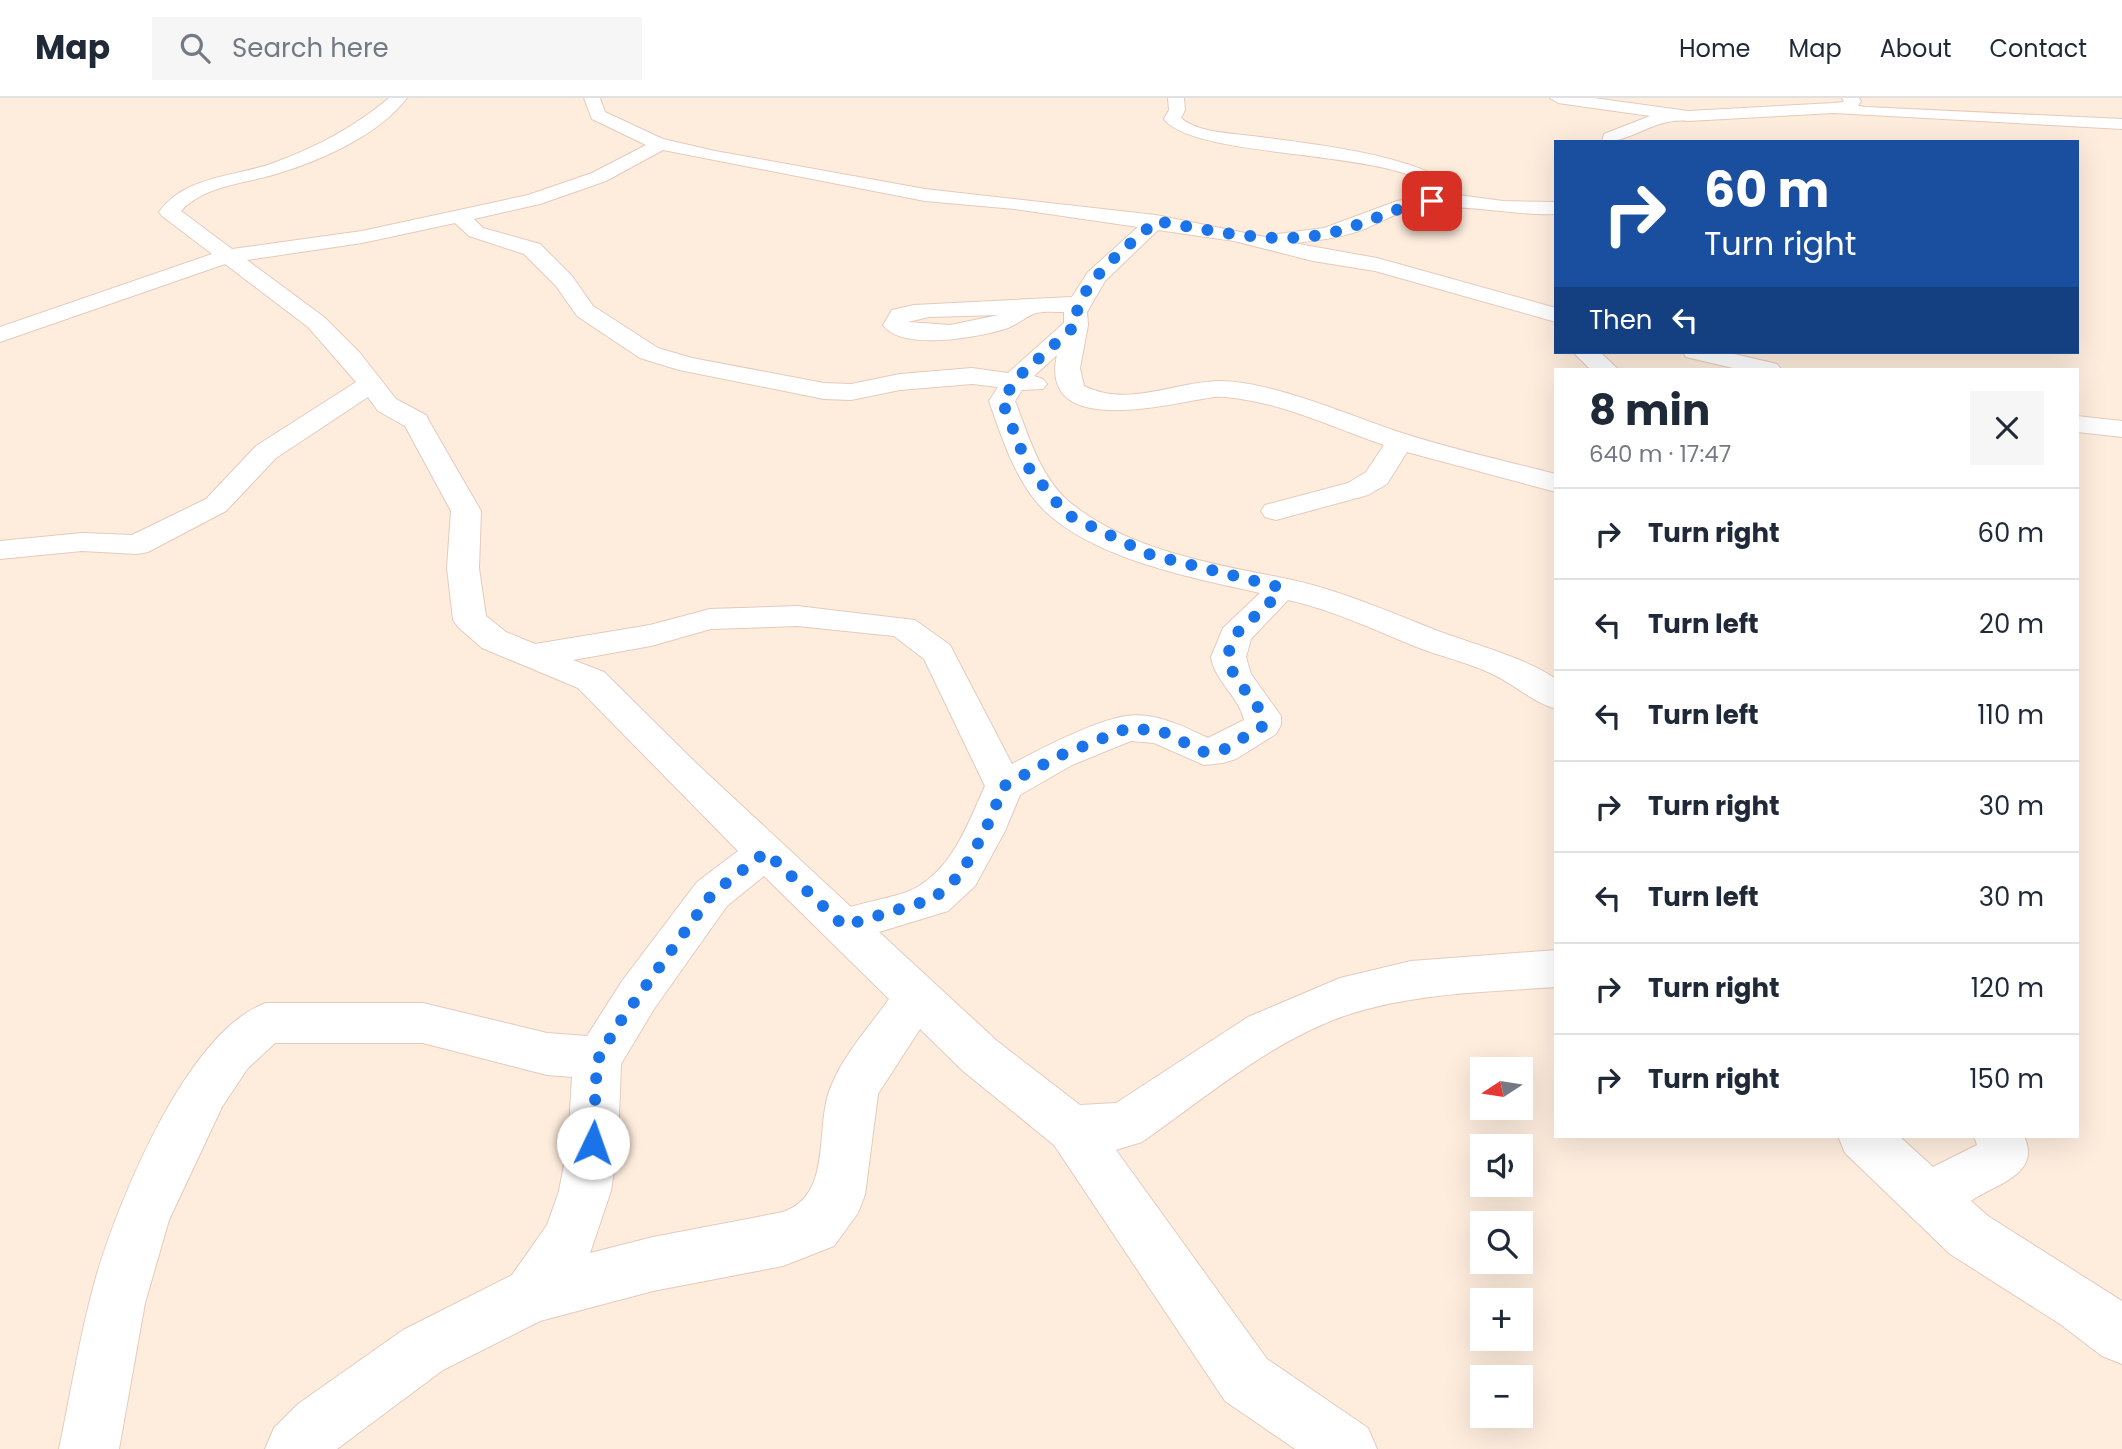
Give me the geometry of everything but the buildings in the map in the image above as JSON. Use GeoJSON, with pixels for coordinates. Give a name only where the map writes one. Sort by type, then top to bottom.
{"type":"FeatureCollection","features":[{"type":"Feature","properties":{"kind":"street"},"geometry":{"type":"LineString","coordinates":[[399,98],[368,114],[345,139],[280,167],[187,196],[169,212],[227,256],[298,284],[316,322],[351,358],[369,385],[387,405],[416,421],[466,511],[463,568],[470,620],[495,640],[590,680],[980,1056],[1072,1129],[1246,1380],[1347,1449]]}},
{"type":"Feature","properties":{"kind":"street"},"geometry":{"type":"LineString","coordinates":[[592,98],[598,115],[661,144],[925,195],[1156,221],[1248,238],[1313,255],[1377,265],[1545,312]]}},
{"type":"Feature","properties":{"kind":"street"},"geometry":{"type":"LineString","coordinates":[[1176,98],[1177,110],[1172,119],[1181,127],[1207,135],[1386,164],[1442,185],[1450,199]]}},
{"type":"Feature","properties":{"kind":"street"},"geometry":{"type":"LineString","coordinates":[[1558,98],[1669,114],[1710,116],[1834,108],[1920,98]]}},
{"type":"Feature","properties":{"kind":"street"},"geometry":{"type":"LineString","coordinates":[[1857,104],[2122,124]]}},
{"type":"Feature","properties":{"kind":"street"},"geometry":{"type":"LineString","coordinates":[[1857,104],[2122,141]]}},
{"type":"Feature","properties":{"kind":"street"},"geometry":{"type":"LineString","coordinates":[[2074,104],[2122,113]]}},
{"type":"Feature","properties":{"kind":"street"},"geometry":{"type":"LineString","coordinates":[[1610,140],[1621,131],[1669,114]]}},
{"type":"Feature","properties":{"kind":"street"},"geometry":{"type":"LineString","coordinates":[[0,335],[227,256],[329,242],[460,216],[561,192],[599,177],[661,144]]}},
{"type":"Feature","properties":{"kind":"street"},"geometry":{"type":"LineString","coordinates":[[1248,238],[1325,234],[1354,226],[1404,205],[1450,199],[1494,207],[1554,208]]}},
{"type":"Feature","properties":{"kind":"street"},"geometry":{"type":"LineString","coordinates":[[460,216],[476,233],[532,249],[565,281],[585,311],[649,353],[688,365],[824,391],[851,392],[900,382],[972,376],[1072,388],[1090,399],[1114,403],[1143,403],[1218,389],[1258,394],[1400,441],[1554,481]]}},
{"type":"Feature","properties":{"kind":"street"},"geometry":{"type":"LineString","coordinates":[[1072,388],[1067,368],[1078,315],[1096,277],[1156,221]]}},
{"type":"Feature","properties":{"kind":"street"},"geometry":{"type":"LineString","coordinates":[[298,284],[329,242]]}},
{"type":"Feature","properties":{"kind":"street"},"geometry":{"type":"LineString","coordinates":[[1031,306],[1078,315]]}},
{"type":"Feature","properties":{"kind":"street"},"geometry":{"type":"LineString","coordinates":[[1078,315],[1014,381],[1002,401],[1028,467],[1066,514],[1151,555],[1337,601],[1441,644],[1495,660],[1548,687]]}},
{"type":"Feature","properties":{"kind":"street"},"geometry":{"type":"LineString","coordinates":[[0,318],[45,318]]}},
{"type":"Feature","properties":{"kind":"street"},"geometry":{"type":"LineString","coordinates":[[1586,354],[1604,368]]}},
{"type":"Feature","properties":{"kind":"street"},"geometry":{"type":"LineString","coordinates":[[1704,354],[1764,368]]}},
{"type":"Feature","properties":{"kind":"street"},"geometry":{"type":"LineString","coordinates":[[0,550],[82,542],[137,545],[216,505],[266,452],[369,385]]}},
{"type":"Feature","properties":{"kind":"street"},"geometry":{"type":"LineString","coordinates":[[2079,424],[2122,429]]}},
{"type":"Feature","properties":{"kind":"street"},"geometry":{"type":"LineString","coordinates":[[1276,511],[1358,489],[1377,478],[1400,441]]}},
{"type":"Feature","properties":{"kind":"street"},"geometry":{"type":"LineString","coordinates":[[844,926],[933,899],[960,875],[985,831],[1004,786],[1059,756],[1128,728],[1161,731],[1204,752],[1223,750],[1263,726],[1259,710],[1233,673],[1230,647],[1235,635],[1266,610],[1279,587]]}},
{"type":"Feature","properties":{"kind":"street"},"geometry":{"type":"LineString","coordinates":[[531,656],[651,635],[710,619],[797,616],[903,627],[938,653],[1004,786]]}},
{"type":"Feature","properties":{"kind":"street"},"geometry":{"type":"LineString","coordinates":[[531,1295],[568,1240],[585,1191],[593,1143],[599,1058],[638,995],[712,894],[766,852]]}},
{"type":"Feature","properties":{"kind":"street"},"geometry":{"type":"LineString","coordinates":[[1072,1129],[1124,1126],[1265,1031],[1340,997],[1411,980],[1554,968]]}},
{"type":"Feature","properties":{"kind":"street"},"geometry":{"type":"LineString","coordinates":[[295,1449],[319,1425],[423,1350],[531,1295],[653,1264],[783,1239],[815,1227],[839,1195],[854,1088],[917,996]]}},
{"type":"Feature","properties":{"kind":"street"},"geometry":{"type":"LineString","coordinates":[[89,1449],[107,1347],[131,1255],[174,1149],[213,1076],[255,1030],[266,1023],[422,1023],[547,1054],[599,1058]]}},
{"type":"Feature","properties":{"kind":"street"},"geometry":{"type":"LineString","coordinates":[[1865,1138],[1969,1235],[2080,1304],[2122,1336]]}},
{"type":"Feature","properties":{"kind":"street"},"geometry":{"type":"LineString","coordinates":[[1930,1199],[1961,1178],[2001,1159],[2000,1138]]}},
{"type":"Feature","properties":{"kind":"route"},"geometry":{"type":"LineString","coordinates":[[593,1143],[597,1061],[617,1026],[682,932],[712,894],[766,852],[844,926],[895,913],[933,899],[960,875],[985,831],[1004,786],[1059,756],[1128,728],[1161,731],[1204,752],[1223,750],[1263,726],[1264,720],[1259,710],[1237,683],[1230,647],[1235,635],[1266,610],[1276,597],[1279,587],[1234,578],[1151,555],[1066,514],[1028,467],[1002,401],[1018,377],[1076,325],[1075,312],[1096,277],[1156,221],[1248,238],[1288,237],[1325,234],[1354,226],[1404,205],[1432,201]]}}]}
